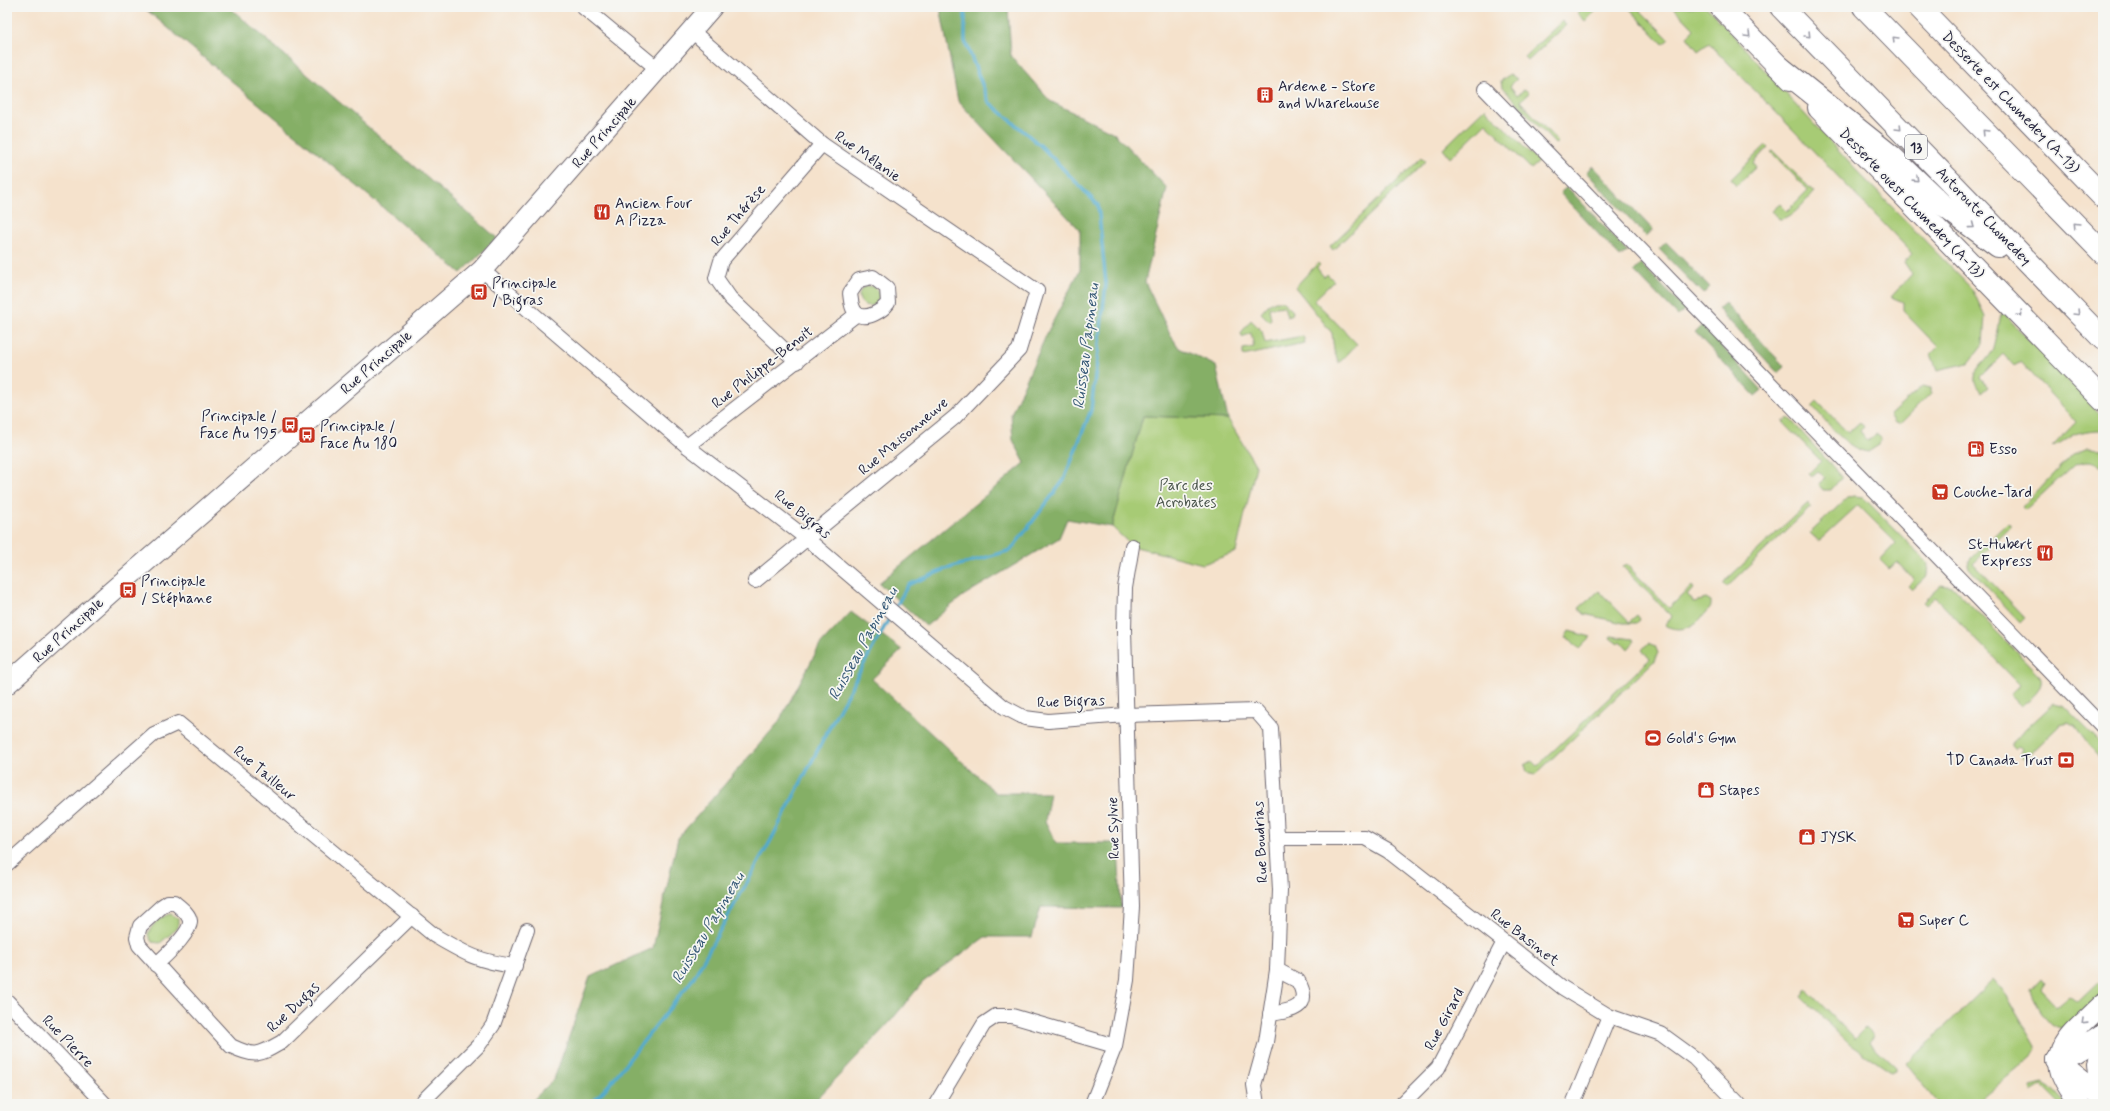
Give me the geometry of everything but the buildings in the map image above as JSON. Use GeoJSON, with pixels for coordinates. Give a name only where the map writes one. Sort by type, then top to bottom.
{"type":"FeatureCollection","features":[{"type":"Feature","properties":{"kind":"main road","name":"Desserte ouest Chomedey (A-13)"},"geometry":{"type":"LineString","coordinates":[[1721,7],[2103,400]]}},
{"type":"Feature","properties":{"kind":"main road","name":"Autoroute Chomedey"},"geometry":{"type":"LineString","coordinates":[[1781,7],[2103,339]]}},
{"type":"Feature","properties":{"kind":"main road"},"geometry":{"type":"LineString","coordinates":[[1864,7],[2103,253]]}},
{"type":"Feature","properties":{"kind":"main road","name":"Desserte est Chomedey (A-13)"},"geometry":{"type":"LineString","coordinates":[[1920,7],[2103,197]]}},
{"type":"Feature","properties":{"kind":"main road"},"geometry":{"type":"LineString","coordinates":[[1777,65],[1891,156],[1940,203],[2052,286]]}},
{"type":"Feature","properties":{"kind":"street"},"geometry":{"type":"LineString","coordinates":[[583,7],[658,70]]}},
{"type":"Feature","properties":{"kind":"street","name":"Rue Principale"},"geometry":{"type":"LineString","coordinates":[[7,684],[482,270],[693,32],[712,7]]}},
{"type":"Feature","properties":{"kind":"street","name":"Rue Mélanie"},"geometry":{"type":"LineString","coordinates":[[693,32],[822,144],[1037,291]]}},
{"type":"Feature","properties":{"kind":"street"},"geometry":{"type":"LineString","coordinates":[[1485,89],[2103,727]]}},
{"type":"Feature","properties":{"kind":"street","name":"Rue Thérèse"},"geometry":{"type":"LineString","coordinates":[[797,362],[730,298],[716,278],[721,261],[822,144]]}},
{"type":"Feature","properties":{"kind":"street","name":"Rue Bigras"},"geometry":{"type":"LineString","coordinates":[[482,270],[687,446],[806,538],[1004,707],[1025,718],[1048,721],[1126,716]]}},
{"type":"Feature","properties":{"kind":"street","name":"Rue Maisonneuve"},"geometry":{"type":"LineString","coordinates":[[755,581],[955,417],[1019,350],[1037,291]]}},
{"type":"Feature","properties":{"kind":"street","name":"Rue Philippe-Benoit"},"geometry":{"type":"LineString","coordinates":[[687,446],[857,314]]}},
{"type":"Feature","properties":{"kind":"street","name":"Rue Sylvie"},"geometry":{"type":"LineString","coordinates":[[1092,1104],[1115,1046],[1127,980],[1132,907],[1124,630],[1125,588],[1132,546]]}},
{"type":"Feature","properties":{"kind":"street","name":"Rue Boudrias"},"geometry":{"type":"LineString","coordinates":[[1126,716],[1256,711],[1271,728],[1280,890],[1277,970],[1266,1042],[1254,1085],[1257,1104]]}},
{"type":"Feature","properties":{"kind":"street","name":"Rue Tailleur"},"geometry":{"type":"LineString","coordinates":[[7,864],[154,734],[178,723],[435,936],[470,957],[492,963],[515,966]]}},
{"type":"Feature","properties":{"kind":"street","name":"Rue Basinet"},"geometry":{"type":"LineString","coordinates":[[1277,838],[1365,838],[1388,851],[1563,988],[1609,1016],[1661,1034],[1694,1058],[1739,1104]]}},
{"type":"Feature","properties":{"kind":"street","name":"Rue Dugas"},"geometry":{"type":"LineString","coordinates":[[156,965],[231,1046],[245,1053],[260,1054],[282,1042],[412,916]]}},
{"type":"Feature","properties":{"kind":"street"},"geometry":{"type":"LineString","coordinates":[[420,1104],[480,1045],[493,1025],[527,930]]}},
{"type":"Feature","properties":{"kind":"street","name":"Rue Girard"},"geometry":{"type":"LineString","coordinates":[[1402,1104],[1417,1091],[1438,1068],[1504,942]]}},
{"type":"Feature","properties":{"kind":"street"},"geometry":{"type":"LineString","coordinates":[[1270,1014],[1290,1011],[1299,1007],[1303,1002],[1302,987],[1298,981],[1277,970]]}},
{"type":"Feature","properties":{"kind":"street","name":"Rue Pierre"},"geometry":{"type":"LineString","coordinates":[[7,1001],[105,1104]]}},
{"type":"Feature","properties":{"kind":"street"},"geometry":{"type":"LineString","coordinates":[[2081,1104],[2063,1080],[2057,1060],[2066,1040],[2103,1004]]}},
{"type":"Feature","properties":{"kind":"street"},"geometry":{"type":"LineString","coordinates":[[936,1104],[984,1024],[996,1016],[1012,1016],[1115,1046]]}},
{"type":"Feature","properties":{"kind":"street"},"geometry":{"type":"LineString","coordinates":[[1574,1104],[1609,1016]]}},
{"type":"Feature","properties":{"kind":"street"},"geometry":{"type":"LineString","coordinates":[[2057,1060],[2076,1052],[2103,1034]]}},
{"type":"Feature","properties":{"kind":"street"},"geometry":{"type":"LineString","coordinates":[[2102,1096],[2097,1063],[2103,1034]]}},
{"type":"Feature","properties":{"kind":"street"},"geometry":{"type":"LineString","coordinates":[[2057,1060],[2102,1096]]}},
{"type":"Feature","properties":{"kind":"green space"},"geometry":{"type":"Polygon","coordinates":[[[143,7],[229,7],[497,238],[461,273],[143,7]]]}},
{"type":"Feature","properties":{"kind":"green space"},"geometry":{"type":"Polygon","coordinates":[[[940,7],[1008,7],[1011,56],[1050,101],[1114,133],[1167,188],[1145,282],[1170,334],[1179,348],[1216,366],[1228,419],[1143,416],[1112,527],[1067,519],[1059,538],[963,596],[926,626],[879,583],[1025,463],[1013,440],[1011,414],[1049,329],[1080,270],[1080,230],[958,101],[940,7]]]}},
{"type":"Feature","properties":{"kind":"green space"},"geometry":{"type":"Polygon","coordinates":[[[1584,7],[1600,7],[1585,21],[1577,13],[1584,7]]]}},
{"type":"Feature","properties":{"kind":"green space"},"geometry":{"type":"Polygon","coordinates":[[[1628,7],[1637,7],[1669,39],[1663,44],[1628,7]]]}},
{"type":"Feature","properties":{"kind":"green space"},"geometry":{"type":"Polygon","coordinates":[[[1673,7],[1707,7],[1854,168],[1972,289],[1985,316],[1983,344],[1968,363],[1937,370],[1931,354],[1938,347],[1903,311],[1903,302],[1891,297],[1912,274],[1904,262],[1913,254],[1709,43],[1698,51],[1687,37],[1694,29],[1673,7]]]}},
{"type":"Feature","properties":{"kind":"green space"},"geometry":{"type":"Polygon","coordinates":[[[1562,21],[1566,25],[1528,61],[1524,57],[1562,21]]]}},
{"type":"Feature","properties":{"kind":"green space"},"geometry":{"type":"Polygon","coordinates":[[[1510,74],[1517,79],[1510,86],[1517,95],[1525,89],[1529,93],[1520,101],[1558,142],[1555,144],[1502,87],[1501,81],[1510,74]]]}},
{"type":"Feature","properties":{"kind":"green space"},"geometry":{"type":"Polygon","coordinates":[[[1485,108],[1539,162],[1531,169],[1486,123],[1450,158],[1443,149],[1485,108]]]}},
{"type":"Feature","properties":{"kind":"green space"},"geometry":{"type":"Polygon","coordinates":[[[1766,145],[1768,147],[1753,163],[1756,167],[1736,186],[1731,179],[1766,145]]]}},
{"type":"Feature","properties":{"kind":"green space"},"geometry":{"type":"Polygon","coordinates":[[[1773,151],[1814,192],[1794,213],[1779,219],[1772,211],[1780,204],[1787,211],[1808,190],[1771,152],[1773,151]]]}},
{"type":"Feature","properties":{"kind":"green space"},"geometry":{"type":"Polygon","coordinates":[[[1422,157],[1426,161],[1333,250],[1330,246],[1422,157]]]}},
{"type":"Feature","properties":{"kind":"green space"},"geometry":{"type":"Polygon","coordinates":[[[1593,166],[1653,230],[1646,236],[1586,172],[1593,166]]]}},
{"type":"Feature","properties":{"kind":"green space"},"geometry":{"type":"Polygon","coordinates":[[[1567,187],[1627,251],[1620,257],[1560,193],[1567,187]]]}},
{"type":"Feature","properties":{"kind":"green space"},"geometry":{"type":"Polygon","coordinates":[[[1666,242],[1710,287],[1703,294],[1659,249],[1666,242]]]}},
{"type":"Feature","properties":{"kind":"green space"},"geometry":{"type":"Polygon","coordinates":[[[1318,263],[1320,265],[1317,268],[1324,277],[1327,274],[1334,281],[1314,300],[1357,344],[1339,363],[1334,351],[1332,333],[1295,287],[1318,263]]]}},
{"type":"Feature","properties":{"kind":"green space"},"geometry":{"type":"Polygon","coordinates":[[[1641,264],[1685,309],[1678,316],[1634,271],[1641,264]]]}},
{"type":"Feature","properties":{"kind":"green space"},"geometry":{"type":"Polygon","coordinates":[[[869,286],[876,289],[879,296],[876,303],[869,306],[862,303],[859,296],[862,289],[869,286]]]}},
{"type":"Feature","properties":{"kind":"green space"},"geometry":{"type":"Polygon","coordinates":[[[1275,301],[1282,301],[1293,311],[1292,315],[1287,317],[1284,306],[1269,308],[1271,319],[1269,321],[1261,313],[1268,305],[1275,301]]]}},
{"type":"Feature","properties":{"kind":"green space"},"geometry":{"type":"Polygon","coordinates":[[[1725,303],[1785,367],[1778,373],[1718,309],[1725,303]]]}},
{"type":"Feature","properties":{"kind":"green space"},"geometry":{"type":"Polygon","coordinates":[[[2002,312],[2103,417],[2103,430],[2081,432],[2052,447],[2076,422],[2021,362],[2014,366],[2003,354],[1980,377],[1988,387],[1982,392],[1978,388],[1975,381],[1975,376],[1994,348],[2002,312]]]}},
{"type":"Feature","properties":{"kind":"green space"},"geometry":{"type":"Polygon","coordinates":[[[1251,320],[1262,331],[1265,343],[1303,336],[1305,343],[1243,356],[1243,349],[1254,347],[1251,333],[1242,337],[1241,333],[1251,320]]]}},
{"type":"Feature","properties":{"kind":"green space"},"geometry":{"type":"Polygon","coordinates":[[[1702,325],[1762,390],[1755,396],[1695,332],[1702,325]]]}},
{"type":"Feature","properties":{"kind":"green space"},"geometry":{"type":"Polygon","coordinates":[[[1922,386],[1931,388],[1931,393],[1900,424],[1895,423],[1890,415],[1922,386]]]}},
{"type":"Feature","properties":{"kind":"green space"},"geometry":{"type":"Polygon","coordinates":[[[1817,401],[1848,433],[1860,422],[1864,427],[1860,431],[1868,441],[1876,434],[1881,438],[1879,445],[1868,452],[1852,446],[1837,434],[1812,406],[1817,401]]]}},
{"type":"Feature","properties":{"kind":"green space","name":"Parc des Acrobates"},"geometry":{"type":"Polygon","coordinates":[[[1143,416],[1228,419],[1256,466],[1236,552],[1203,564],[1132,546],[1112,527],[1143,416]]]}},
{"type":"Feature","properties":{"kind":"green space"},"geometry":{"type":"Polygon","coordinates":[[[1789,418],[1842,477],[1831,490],[1823,490],[1819,485],[1825,478],[1818,471],[1811,477],[1808,474],[1821,461],[1783,422],[1789,418]]]}},
{"type":"Feature","properties":{"kind":"green space"},"geometry":{"type":"Polygon","coordinates":[[[2088,448],[2103,449],[2103,468],[2097,463],[2090,461],[2075,464],[2025,510],[2022,507],[2071,455],[2088,448]]]}},
{"type":"Feature","properties":{"kind":"green space"},"geometry":{"type":"Polygon","coordinates":[[[1848,497],[1863,497],[1928,563],[1927,576],[1912,590],[1908,586],[1914,580],[1897,562],[1889,569],[1880,560],[1896,543],[1858,505],[1819,541],[1810,533],[1848,497]]]}},
{"type":"Feature","properties":{"kind":"green space"},"geometry":{"type":"Polygon","coordinates":[[[1808,503],[1811,507],[1727,587],[1723,583],[1808,503]]]}},
{"type":"Feature","properties":{"kind":"green space"},"geometry":{"type":"Polygon","coordinates":[[[2007,523],[2010,524],[2010,527],[1973,563],[2025,617],[2020,622],[1969,568],[1968,564],[1970,559],[2007,523]]]}},
{"type":"Feature","properties":{"kind":"green space"},"geometry":{"type":"Polygon","coordinates":[[[1626,564],[1669,608],[1692,586],[1694,589],[1687,594],[1694,602],[1706,599],[1711,602],[1711,606],[1697,622],[1686,628],[1680,629],[1666,626],[1665,625],[1672,617],[1623,567],[1626,564]]]}},
{"type":"Feature","properties":{"kind":"green space"},"geometry":{"type":"Polygon","coordinates":[[[1941,585],[1953,587],[2041,677],[2040,686],[2036,694],[2021,706],[2010,695],[2020,685],[1935,597],[1926,605],[1923,602],[1941,585]]]}},
{"type":"Feature","properties":{"kind":"green space"},"geometry":{"type":"Polygon","coordinates":[[[1599,591],[1629,622],[1637,615],[1640,619],[1638,623],[1623,623],[1584,614],[1579,608],[1599,591]]]}},
{"type":"Feature","properties":{"kind":"green space"},"geometry":{"type":"Polygon","coordinates":[[[851,612],[902,650],[872,679],[996,793],[1050,793],[1045,821],[1056,843],[1118,843],[1121,908],[1041,907],[1032,937],[985,937],[923,982],[889,1023],[812,1104],[529,1104],[554,1079],[590,977],[653,948],[678,838],[778,723],[820,645],[851,612]]]}},
{"type":"Feature","properties":{"kind":"green space"},"geometry":{"type":"Polygon","coordinates":[[[1569,631],[1591,637],[1579,649],[1571,640],[1565,638],[1569,631]]]}},
{"type":"Feature","properties":{"kind":"green space"},"geometry":{"type":"Polygon","coordinates":[[[1611,636],[1633,639],[1634,642],[1628,649],[1621,641],[1618,644],[1610,638],[1611,636]]]}},
{"type":"Feature","properties":{"kind":"green space"},"geometry":{"type":"Polygon","coordinates":[[[1648,643],[1655,646],[1658,653],[1653,662],[1536,774],[1527,772],[1525,765],[1532,761],[1537,766],[1650,659],[1642,650],[1648,643]]]}},
{"type":"Feature","properties":{"kind":"green space"},"geometry":{"type":"Polygon","coordinates":[[[2054,703],[2064,706],[2103,745],[2103,763],[2075,726],[2069,723],[2060,725],[2024,760],[2019,755],[2023,749],[2018,746],[2015,750],[2011,746],[2011,743],[2054,703]]]}},
{"type":"Feature","properties":{"kind":"green space"},"geometry":{"type":"Polygon","coordinates":[[[171,914],[178,919],[178,928],[160,943],[152,942],[148,935],[151,928],[160,919],[171,914]]]}},
{"type":"Feature","properties":{"kind":"green space"},"geometry":{"type":"Polygon","coordinates":[[[2103,978],[2103,995],[2068,1029],[2058,1028],[2046,1019],[2033,998],[2031,990],[2041,979],[2044,983],[2040,989],[2057,1007],[2070,996],[2078,1002],[2103,978]]]}},
{"type":"Feature","properties":{"kind":"green space"},"geometry":{"type":"Polygon","coordinates":[[[1993,980],[2007,996],[2037,1048],[2032,1056],[1975,1104],[1938,1104],[1906,1064],[1993,980]]]}},
{"type":"Feature","properties":{"kind":"green space"},"geometry":{"type":"Polygon","coordinates":[[[1807,990],[1855,1039],[1866,1028],[1874,1036],[1869,1042],[1896,1067],[1896,1070],[1891,1072],[1849,1043],[1802,997],[1807,990]]]}},
{"type":"Feature","properties":{"kind":"green space"},"geometry":{"type":"Polygon","coordinates":[[[2043,1084],[2055,1091],[2067,1104],[2060,1104],[2042,1086],[2032,1092],[2031,1087],[2043,1084]]]}},
{"type":"Feature","properties":{"kind":"waterway","name":"Ruisseau Papineau"},"geometry":{"type":"LineString","coordinates":[[894,610],[908,585],[946,569],[1011,550],[1064,480],[1091,410],[1106,284],[1098,205],[1041,146],[989,102],[965,41],[965,7]]}},
{"type":"Feature","properties":{"kind":"waterway","name":"Ruisseau Papineau"},"geometry":{"type":"LineString","coordinates":[[591,1104],[608,1086],[692,980],[771,840],[838,711],[891,615]]}},
{"type":"Feature","properties":{"kind":"place","name":"Ardene - Store and Wharehouse"},"geometry":{"type":"Point","coordinates":[1265,95]}},
{"type":"Feature","properties":{"kind":"place","name":"Ancien Four A Pizza"},"geometry":{"type":"Point","coordinates":[602,212]}},
{"type":"Feature","properties":{"kind":"place","name":"Principale / Bigras"},"geometry":{"type":"Point","coordinates":[479,292]}},
{"type":"Feature","properties":{"kind":"place","name":"Principale / Face Au 195"},"geometry":{"type":"Point","coordinates":[290,425]}},
{"type":"Feature","properties":{"kind":"place","name":"Principale / Face Au 180"},"geometry":{"type":"Point","coordinates":[307,435]}},
{"type":"Feature","properties":{"kind":"place","name":"Esso"},"geometry":{"type":"Point","coordinates":[1976,449]}},
{"type":"Feature","properties":{"kind":"place","name":"Couche-Tard"},"geometry":{"type":"Point","coordinates":[1940,492]}},
{"type":"Feature","properties":{"kind":"place","name":"St-Hubert Express"},"geometry":{"type":"Point","coordinates":[2045,553]}},
{"type":"Feature","properties":{"kind":"place","name":"Principale / Stéphane"},"geometry":{"type":"Point","coordinates":[128,590]}},
{"type":"Feature","properties":{"kind":"place","name":"Gold's Gym"},"geometry":{"type":"Point","coordinates":[1653,738]}},
{"type":"Feature","properties":{"kind":"place","name":"TD Canada Trust"},"geometry":{"type":"Point","coordinates":[2066,760]}},
{"type":"Feature","properties":{"kind":"place","name":"Stapes"},"geometry":{"type":"Point","coordinates":[1706,790]}},
{"type":"Feature","properties":{"kind":"place","name":"JYSK"},"geometry":{"type":"Point","coordinates":[1807,837]}},
{"type":"Feature","properties":{"kind":"place","name":"Super C"},"geometry":{"type":"Point","coordinates":[1906,920]}}]}
